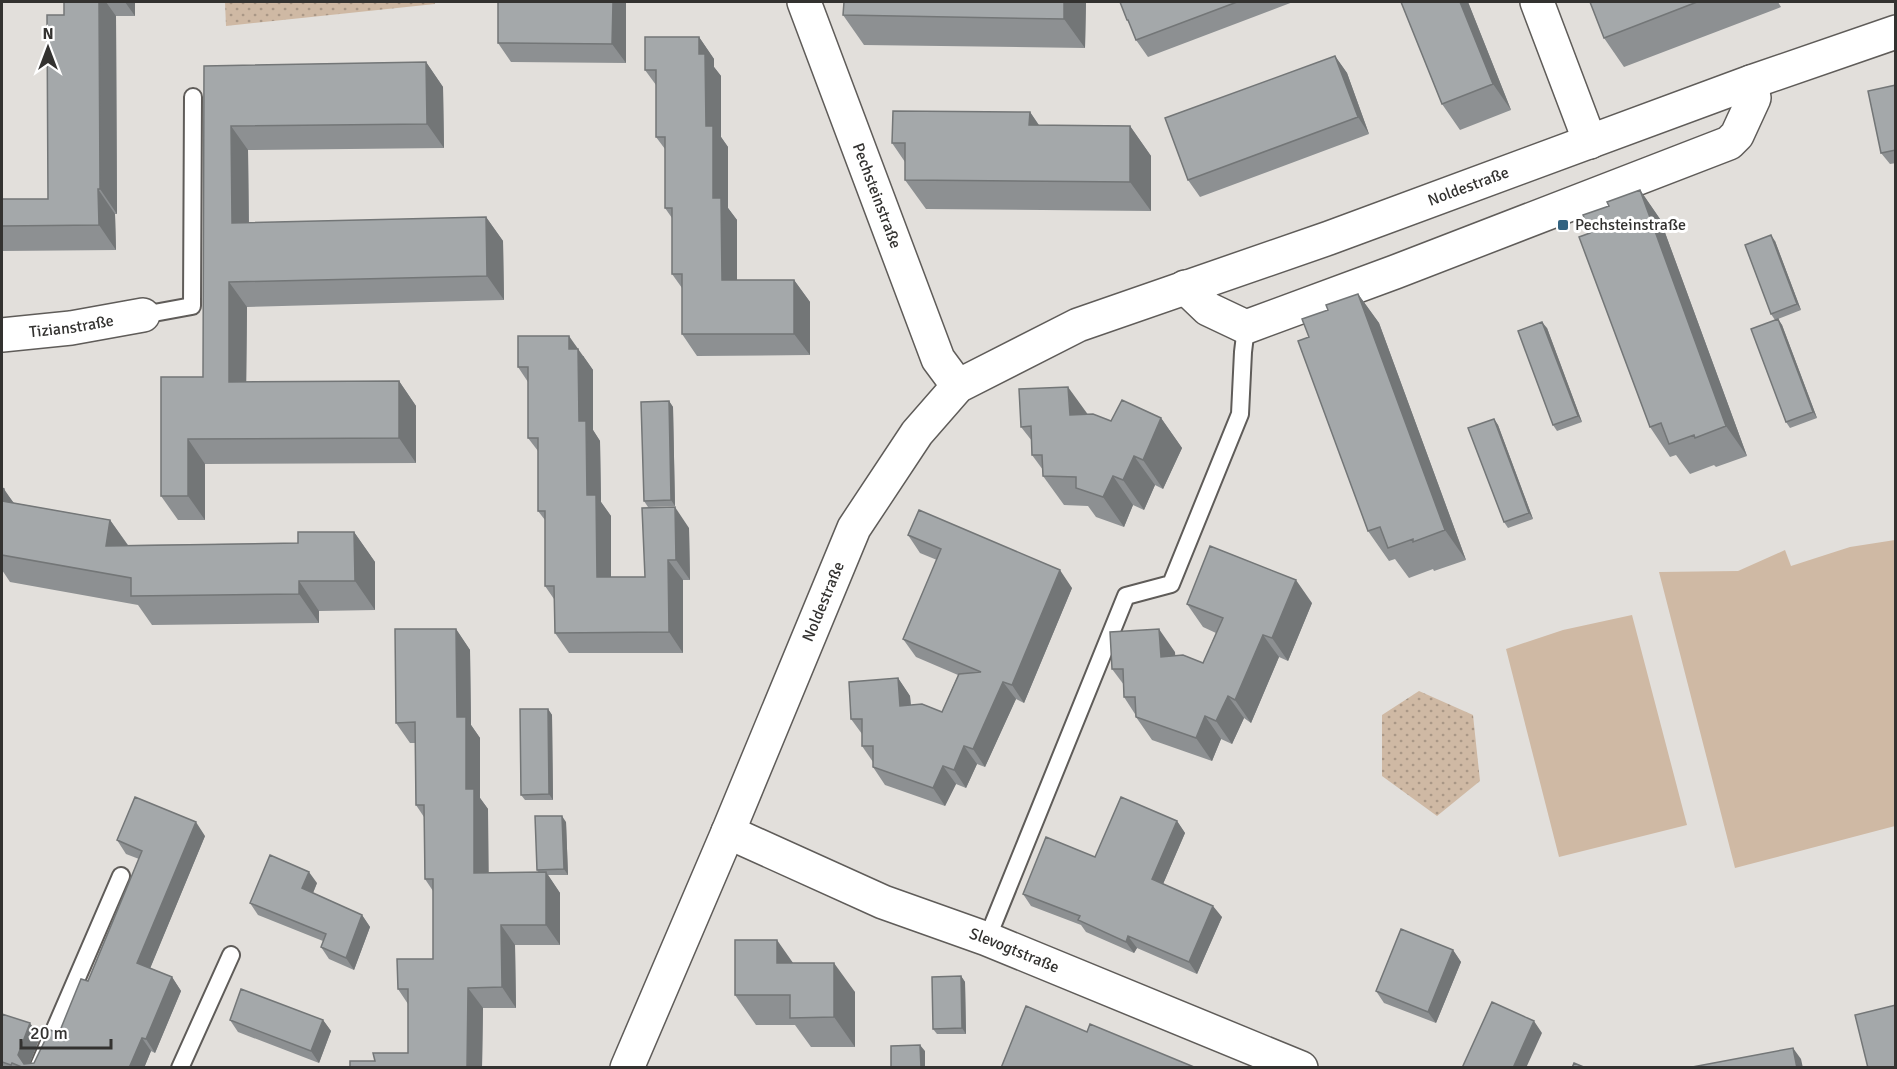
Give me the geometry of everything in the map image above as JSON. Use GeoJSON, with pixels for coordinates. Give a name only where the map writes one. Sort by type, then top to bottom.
{"type":"FeatureCollection","features":[{"type":"Feature","properties":{"kind":"street","name":"Pechsteinstraße"},"geometry":{"type":"LineString","coordinates":[[804,2],[938,359],[958,386]]}},
{"type":"Feature","properties":{"kind":"street"},"geometry":{"type":"LineString","coordinates":[[1537,2],[1590,142]]}},
{"type":"Feature","properties":{"kind":"street","name":"Noldestraße"},"geometry":{"type":"LineString","coordinates":[[627,1068],[854,528],[917,433],[958,386],[1078,325],[1329,238],[1751,82],[1896,32]]}},
{"type":"Feature","properties":{"kind":"street"},"geometry":{"type":"LineString","coordinates":[[1185,287],[1208,309],[1246,327],[1729,143],[1737,135],[1754,98],[1751,82]]}},
{"type":"Feature","properties":{"kind":"street","name":"Tizianstraße"},"geometry":{"type":"LineString","coordinates":[[2,335],[71,328],[143,315]]}},
{"type":"Feature","properties":{"kind":"street","name":"Slevogtstraße"},"geometry":{"type":"LineString","coordinates":[[728,832],[883,902],[987,939],[1301,1068]]}},
{"type":"Feature","properties":{"kind":"lane"},"geometry":{"type":"LineString","coordinates":[[143,315],[192,306],[193,97]]}},
{"type":"Feature","properties":{"kind":"lane"},"geometry":{"type":"LineString","coordinates":[[987,939],[1126,596],[1171,584],[1240,414],[1246,327]]}},
{"type":"Feature","properties":{"kind":"lane"},"geometry":{"type":"LineString","coordinates":[[38,1068],[121,876]]}},
{"type":"Feature","properties":{"kind":"lane"},"geometry":{"type":"LineString","coordinates":[[180,1068],[231,955]]}},
{"type":"Feature","properties":{"kind":"shaded area"},"geometry":{"type":"Polygon","coordinates":[[[225,2],[434,2],[435,4],[226,26],[225,2]]]}},
{"type":"Feature","properties":{"kind":"shaded area"},"geometry":{"type":"Polygon","coordinates":[[[1895,540],[1895,826],[1735,868],[1659,572],[1738,571],[1785,550],[1791,566],[1850,547],[1895,540]]]}},
{"type":"Feature","properties":{"kind":"shaded area"},"geometry":{"type":"Polygon","coordinates":[[[1632,615],[1687,825],[1559,857],[1506,649],[1563,630],[1632,615]]]}},
{"type":"Feature","properties":{"kind":"shaded area"},"geometry":{"type":"Polygon","coordinates":[[[1419,691],[1473,715],[1480,781],[1437,816],[1382,776],[1382,715],[1419,691]]]}},
{"type":"Feature","properties":{"kind":"building"},"geometry":{"type":"Polygon","coordinates":[[[64,2],[99,2],[99,225],[2,226],[2,199],[48,199],[47,15],[64,15],[64,2]]]}},
{"type":"Feature","properties":{"kind":"building"},"geometry":{"type":"Polygon","coordinates":[[[498,2],[613,2],[612,44],[498,43],[498,2]]]}},
{"type":"Feature","properties":{"kind":"building"},"geometry":{"type":"Polygon","coordinates":[[[844,2],[1064,2],[1064,19],[843,15],[844,2]]]}},
{"type":"Feature","properties":{"kind":"building"},"geometry":{"type":"Polygon","coordinates":[[[1120,2],[1237,2],[1136,40],[1120,2]]]}},
{"type":"Feature","properties":{"kind":"building"},"geometry":{"type":"Polygon","coordinates":[[[1401,2],[1460,2],[1493,84],[1442,104],[1401,2]]]}},
{"type":"Feature","properties":{"kind":"building"},"geometry":{"type":"Polygon","coordinates":[[[1590,2],[1697,2],[1604,38],[1590,2]]]}},
{"type":"Feature","properties":{"kind":"building"},"geometry":{"type":"Polygon","coordinates":[[[645,37],[699,37],[699,54],[705,54],[706,126],[713,126],[713,198],[721,198],[722,280],[794,280],[794,334],[682,334],[682,274],[672,274],[672,208],[665,208],[665,137],[656,137],[656,70],[645,70],[645,37]]]}},
{"type":"Feature","properties":{"kind":"building"},"geometry":{"type":"Polygon","coordinates":[[[1335,56],[1358,117],[1188,180],[1165,118],[1335,56]]]}},
{"type":"Feature","properties":{"kind":"building"},"geometry":{"type":"Polygon","coordinates":[[[426,62],[427,124],[231,126],[232,223],[486,217],[487,276],[229,282],[229,382],[399,381],[399,438],[188,439],[188,496],[161,496],[161,377],[203,377],[204,66],[426,62]]]}},
{"type":"Feature","properties":{"kind":"building"},"geometry":{"type":"Polygon","coordinates":[[[1896,85],[1896,150],[1881,153],[1868,91],[1896,85]]]}},
{"type":"Feature","properties":{"kind":"building"},"geometry":{"type":"Polygon","coordinates":[[[893,111],[1030,112],[1029,125],[1130,126],[1130,182],[905,180],[905,143],[892,143],[893,111]]]}},
{"type":"Feature","properties":{"kind":"building"},"geometry":{"type":"Polygon","coordinates":[[[1640,190],[1726,426],[1695,438],[1694,435],[1669,444],[1661,423],[1650,427],[1579,237],[1590,233],[1583,215],[1609,206],[1607,202],[1640,190]]]}},
{"type":"Feature","properties":{"kind":"building"},"geometry":{"type":"Polygon","coordinates":[[[1771,235],[1797,304],[1771,314],[1745,245],[1771,235]]]}},
{"type":"Feature","properties":{"kind":"building"},"geometry":{"type":"Polygon","coordinates":[[[1358,294],[1445,530],[1413,542],[1413,539],[1388,548],[1380,527],[1368,531],[1298,341],[1309,337],[1302,319],[1328,310],[1326,305],[1358,294]]]}},
{"type":"Feature","properties":{"kind":"building"},"geometry":{"type":"Polygon","coordinates":[[[1778,319],[1813,412],[1786,422],[1751,329],[1778,319]]]}},
{"type":"Feature","properties":{"kind":"building"},"geometry":{"type":"Polygon","coordinates":[[[1542,322],[1578,416],[1553,425],[1518,331],[1542,322]]]}},
{"type":"Feature","properties":{"kind":"building"},"geometry":{"type":"Polygon","coordinates":[[[518,336],[569,336],[569,349],[578,349],[579,421],[586,421],[587,495],[596,495],[597,577],[645,577],[642,508],[675,507],[676,560],[668,560],[669,632],[555,633],[554,586],[545,586],[545,511],[538,511],[538,438],[528,438],[528,367],[518,367],[518,336]]]}},
{"type":"Feature","properties":{"kind":"building"},"geometry":{"type":"Polygon","coordinates":[[[1068,387],[1070,415],[1093,414],[1111,421],[1122,400],[1161,418],[1143,460],[1134,456],[1123,480],[1113,476],[1103,497],[1076,488],[1076,477],[1043,476],[1042,455],[1032,455],[1031,426],[1021,427],[1019,389],[1068,387]]]}},
{"type":"Feature","properties":{"kind":"building"},"geometry":{"type":"Polygon","coordinates":[[[669,401],[671,500],[644,501],[641,402],[669,401]]]}},
{"type":"Feature","properties":{"kind":"building"},"geometry":{"type":"Polygon","coordinates":[[[1494,419],[1529,513],[1504,522],[1468,428],[1494,419]]]}},
{"type":"Feature","properties":{"kind":"building"},"geometry":{"type":"Polygon","coordinates":[[[2,501],[110,520],[106,546],[298,543],[298,532],[354,532],[355,581],[299,581],[299,594],[131,596],[131,578],[2,555],[2,501]]]}},
{"type":"Feature","properties":{"kind":"building"},"geometry":{"type":"Polygon","coordinates":[[[919,510],[1060,570],[1012,685],[1003,682],[973,749],[964,746],[954,770],[943,766],[933,788],[873,767],[873,746],[862,746],[862,719],[851,719],[849,682],[898,678],[900,706],[922,704],[942,712],[959,674],[981,672],[903,639],[941,549],[908,535],[919,510]]]}},
{"type":"Feature","properties":{"kind":"building"},"geometry":{"type":"Polygon","coordinates":[[[1210,546],[1296,580],[1272,638],[1263,635],[1235,700],[1228,696],[1216,721],[1205,716],[1196,738],[1136,717],[1135,697],[1124,697],[1123,669],[1112,669],[1110,632],[1159,629],[1161,657],[1183,655],[1203,663],[1223,618],[1187,604],[1210,546]]]}},
{"type":"Feature","properties":{"kind":"building"},"geometry":{"type":"Polygon","coordinates":[[[395,629],[456,629],[457,717],[466,717],[466,789],[474,789],[474,873],[546,872],[546,925],[501,925],[502,987],[468,988],[467,1068],[350,1068],[350,1061],[375,1061],[373,1053],[408,1053],[408,989],[398,989],[397,959],[433,959],[433,879],[425,879],[424,805],[416,805],[415,722],[396,723],[395,629]]]}},
{"type":"Feature","properties":{"kind":"building"},"geometry":{"type":"Polygon","coordinates":[[[520,709],[548,709],[549,794],[521,795],[520,709]]]}},
{"type":"Feature","properties":{"kind":"building"},"geometry":{"type":"Polygon","coordinates":[[[135,797],[196,822],[137,963],[172,977],[146,1039],[142,1038],[129,1068],[24,1068],[2,1062],[2,1014],[30,1023],[18,1055],[24,1064],[34,1063],[50,1030],[59,1033],[81,979],[88,981],[142,851],[117,840],[135,797]]]}},
{"type":"Feature","properties":{"kind":"building"},"geometry":{"type":"Polygon","coordinates":[[[1121,797],[1177,821],[1152,879],[1213,906],[1189,962],[1128,936],[1126,942],[1078,920],[1080,916],[1023,894],[1046,837],[1095,857],[1121,797]]]}},
{"type":"Feature","properties":{"kind":"building"},"geometry":{"type":"Polygon","coordinates":[[[535,816],[562,816],[564,869],[537,870],[535,816]]]}},
{"type":"Feature","properties":{"kind":"building"},"geometry":{"type":"Polygon","coordinates":[[[270,855],[309,872],[302,888],[362,915],[346,958],[321,947],[326,934],[250,903],[270,855]]]}},
{"type":"Feature","properties":{"kind":"building"},"geometry":{"type":"Polygon","coordinates":[[[1401,929],[1453,950],[1428,1012],[1376,991],[1401,929]]]}},
{"type":"Feature","properties":{"kind":"building"},"geometry":{"type":"Polygon","coordinates":[[[735,940],[777,940],[777,963],[834,963],[834,1017],[790,1018],[790,995],[735,995],[735,940]]]}},
{"type":"Feature","properties":{"kind":"building"},"geometry":{"type":"Polygon","coordinates":[[[961,976],[962,1028],[933,1029],[932,977],[961,976]]]}},
{"type":"Feature","properties":{"kind":"building"},"geometry":{"type":"Polygon","coordinates":[[[241,989],[323,1020],[311,1051],[230,1020],[241,989]]]}},
{"type":"Feature","properties":{"kind":"building"},"geometry":{"type":"Polygon","coordinates":[[[1492,1002],[1534,1021],[1513,1068],[1462,1068],[1492,1002]]]}},
{"type":"Feature","properties":{"kind":"building"},"geometry":{"type":"Polygon","coordinates":[[[1896,1005],[1896,1068],[1868,1068],[1855,1015],[1896,1005]]]}},
{"type":"Feature","properties":{"kind":"building"},"geometry":{"type":"Polygon","coordinates":[[[1026,1006],[1087,1032],[1090,1024],[1194,1067],[1001,1068],[1026,1006]]]}},
{"type":"Feature","properties":{"kind":"building"},"geometry":{"type":"Polygon","coordinates":[[[920,1045],[921,1068],[891,1068],[891,1046],[920,1045]]]}},
{"type":"Feature","properties":{"kind":"building"},"geometry":{"type":"Polygon","coordinates":[[[1793,1048],[1797,1068],[1687,1068],[1793,1048]]]}},
{"type":"Feature","properties":{"kind":"building"},"geometry":{"type":"Polygon","coordinates":[[[1574,1063],[1586,1068],[1572,1068],[1574,1063]]]}},
{"type":"Feature","properties":{"kind":"place","name":"Pechsteinstraße"},"geometry":{"type":"Point","coordinates":[1563,225]}}]}
